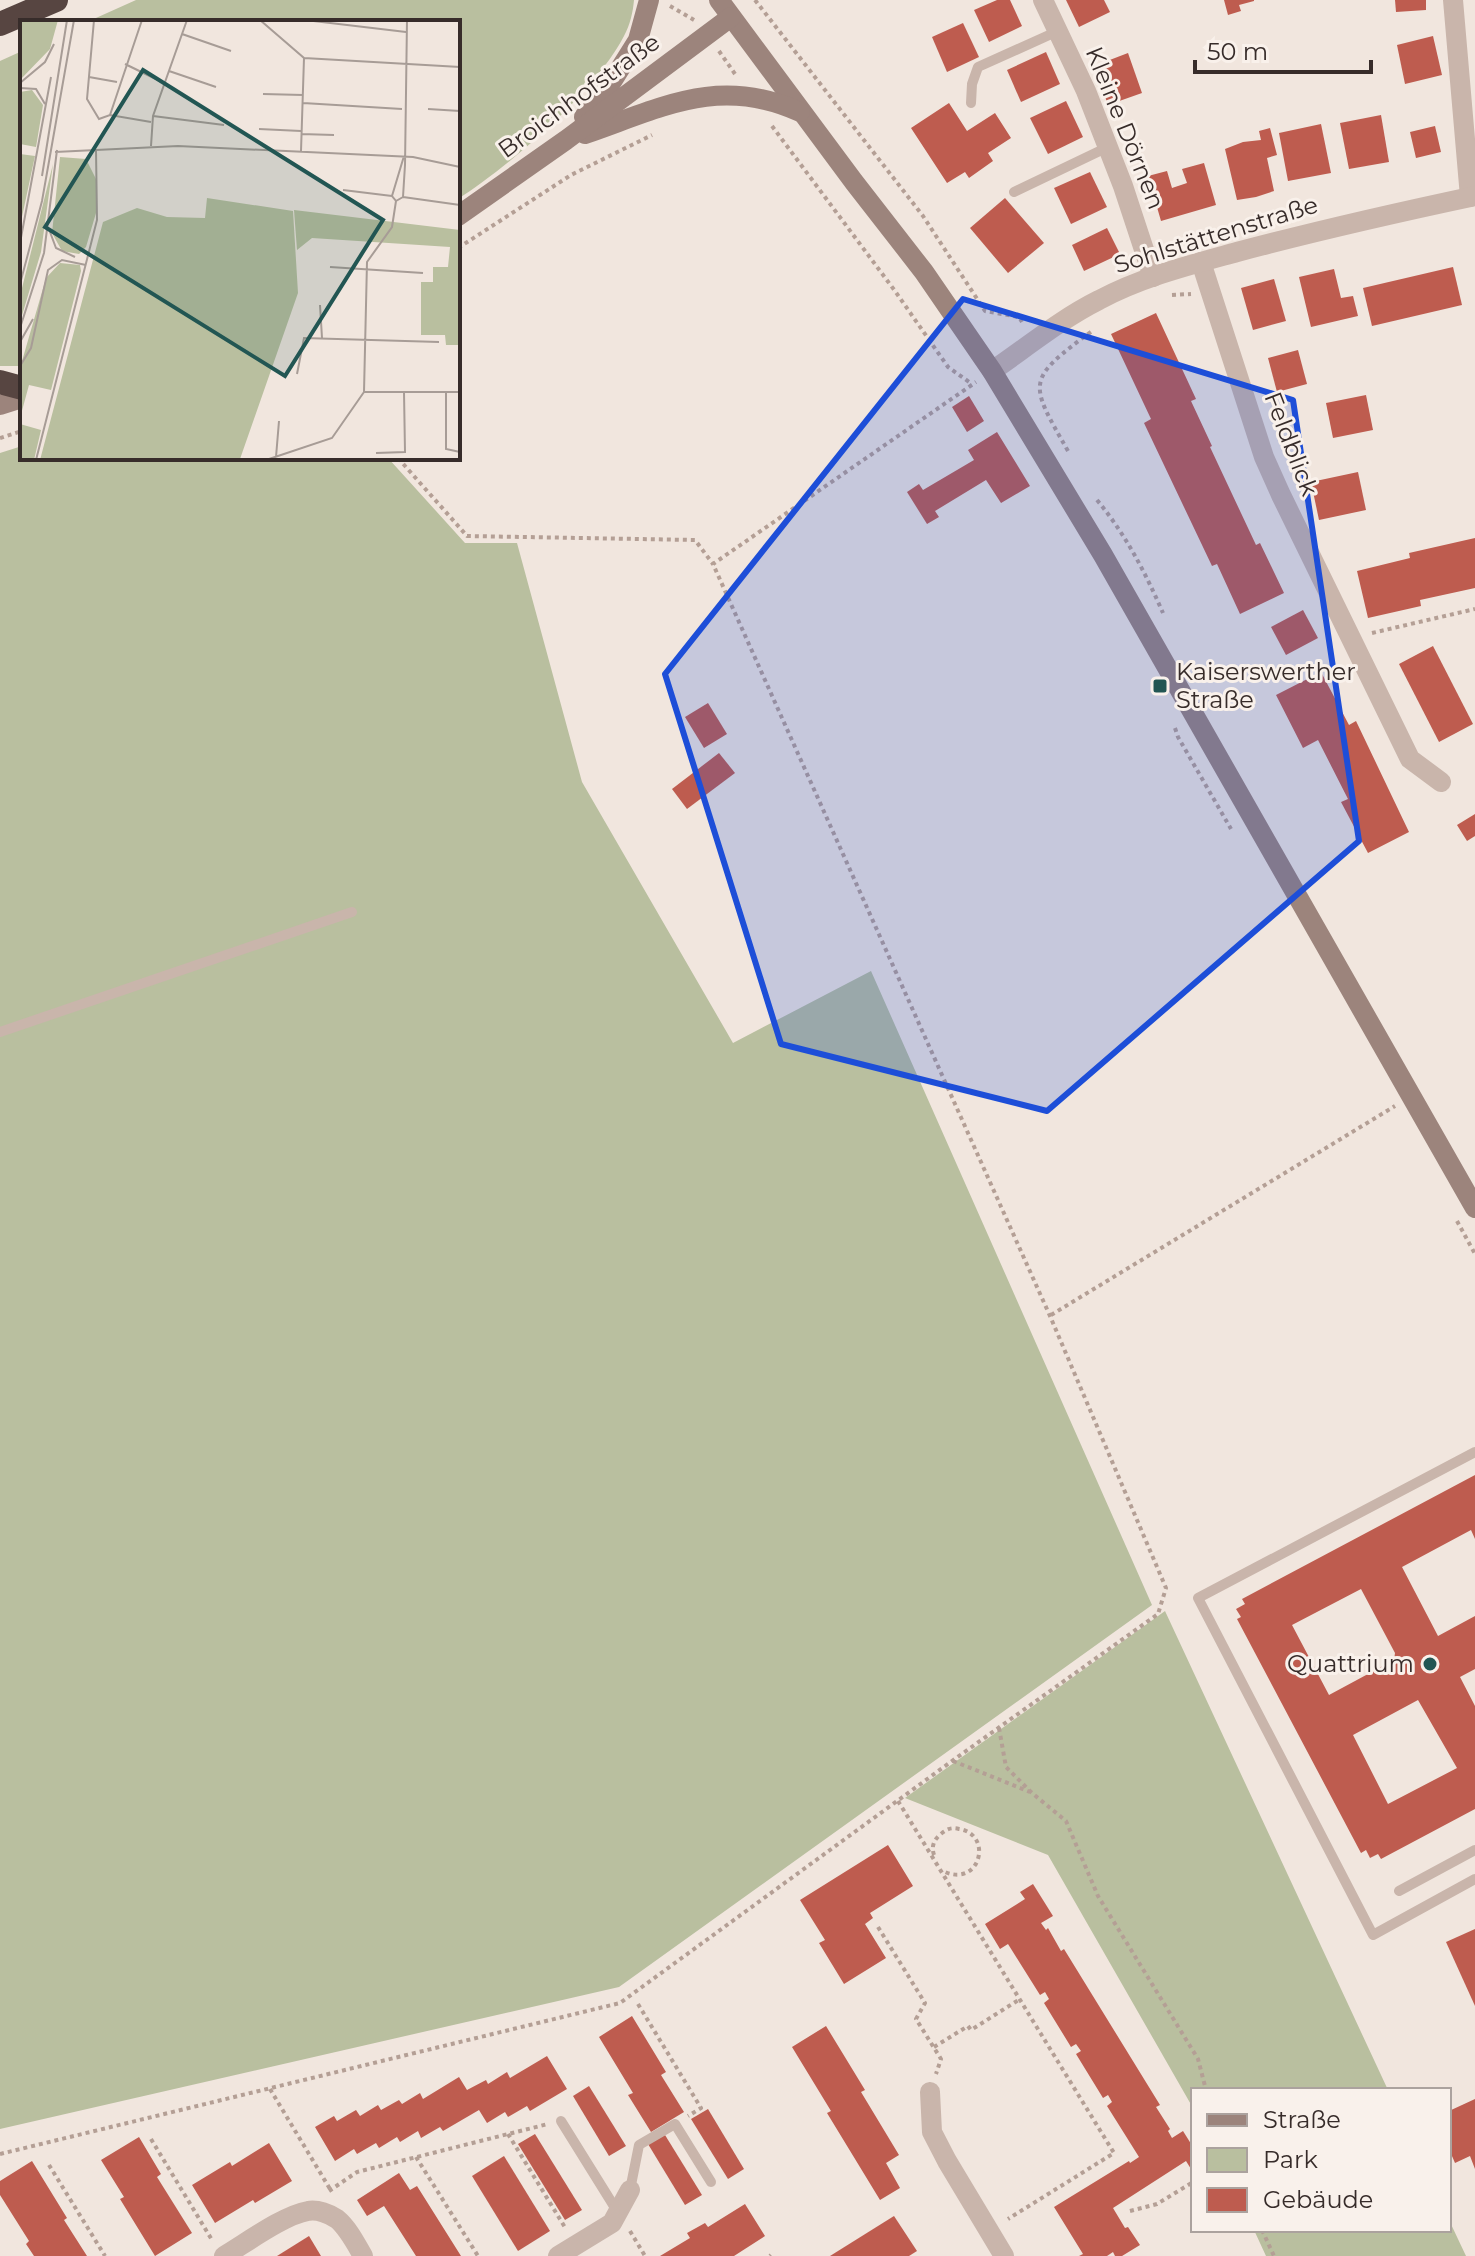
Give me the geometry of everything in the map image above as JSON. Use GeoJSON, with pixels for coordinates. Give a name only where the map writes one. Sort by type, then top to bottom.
{"type":"FeatureCollection","features":[{"type":"Feature","properties":{"kind":"highway"},"geometry":{"type":"LineString","coordinates":[[0,24],[56,0]]}},
{"type":"Feature","properties":{"kind":"highway"},"geometry":{"type":"LineString","coordinates":[[35,20],[67,0]]}},
{"type":"Feature","properties":{"kind":"highway"},"geometry":{"type":"LineString","coordinates":[[0,42],[20,29]]}},
{"type":"Feature","properties":{"kind":"highway"},"geometry":{"type":"LineString","coordinates":[[0,382],[20,387]]}},
{"type":"Feature","properties":{"kind":"main road"},"geometry":{"type":"LineString","coordinates":[[566,140],[611,83],[638,40],[649,0]]}},
{"type":"Feature","properties":{"kind":"main road"},"geometry":{"type":"LineString","coordinates":[[719,0],[924,272],[992,371],[1103,555],[1475,1208]]}},
{"type":"Feature","properties":{"kind":"main road","name":"Broichhofstraße"},"geometry":{"type":"LineString","coordinates":[[460,215],[731,17]]}},
{"type":"Feature","properties":{"kind":"main road"},"geometry":{"type":"LineString","coordinates":[[566,140],[686,99],[719,94],[777,102],[803,113]]}},
{"type":"Feature","properties":{"kind":"main road"},"geometry":{"type":"LineString","coordinates":[[0,405],[20,399]]}},
{"type":"Feature","properties":{"kind":"street","name":"Kleine Dörnen"},"geometry":{"type":"LineString","coordinates":[[1043,0],[1086,91],[1153,277]]}},
{"type":"Feature","properties":{"kind":"street"},"geometry":{"type":"LineString","coordinates":[[1453,0],[1473,197]]}},
{"type":"Feature","properties":{"kind":"street","name":"Sohlstättenstraße"},"geometry":{"type":"LineString","coordinates":[[992,371],[1097,300],[1129,285],[1314,231],[1473,197]]}},
{"type":"Feature","properties":{"kind":"street","name":"Feldblick"},"geometry":{"type":"LineString","coordinates":[[1201,262],[1264,457],[1410,759],[1441,782]]}},
{"type":"Feature","properties":{"kind":"street"},"geometry":{"type":"LineString","coordinates":[[930,2092],[932,2132],[1004,2256]]}},
{"type":"Feature","properties":{"kind":"street"},"geometry":{"type":"LineString","coordinates":[[558,2256],[612,2223],[630,2190]]}},
{"type":"Feature","properties":{"kind":"street"},"geometry":{"type":"LineString","coordinates":[[219,2250],[294,2214],[311,2210],[323,2212],[337,2220],[363,2256]]}},
{"type":"Feature","properties":{"kind":"lane"},"geometry":{"type":"LineString","coordinates":[[971,103],[972,84],[978,67],[1058,31]]}},
{"type":"Feature","properties":{"kind":"lane"},"geometry":{"type":"LineString","coordinates":[[1014,192],[1108,147]]}},
{"type":"Feature","properties":{"kind":"lane"},"geometry":{"type":"LineString","coordinates":[[0,1032],[352,912]]}},
{"type":"Feature","properties":{"kind":"lane"},"geometry":{"type":"LineString","coordinates":[[1475,1452],[1198,1598],[1373,1935],[1475,1879]]}},
{"type":"Feature","properties":{"kind":"lane"},"geometry":{"type":"LineString","coordinates":[[1399,1891],[1475,1850]]}},
{"type":"Feature","properties":{"kind":"lane"},"geometry":{"type":"LineString","coordinates":[[561,2121],[618,2212]]}},
{"type":"Feature","properties":{"kind":"lane"},"geometry":{"type":"LineString","coordinates":[[630,2190],[639,2145],[675,2124],[711,2182]]}},
{"type":"Feature","properties":{"kind":"path"},"geometry":{"type":"LineString","coordinates":[[662,0],[688,16]]}},
{"type":"Feature","properties":{"kind":"path"},"geometry":{"type":"LineString","coordinates":[[755,0],[923,216],[985,311],[1019,317],[1033,343]]}},
{"type":"Feature","properties":{"kind":"path"},"geometry":{"type":"LineString","coordinates":[[718,51],[742,84]]}},
{"type":"Feature","properties":{"kind":"path"},"geometry":{"type":"LineString","coordinates":[[769,122],[948,367],[972,385]]}},
{"type":"Feature","properties":{"kind":"path"},"geometry":{"type":"LineString","coordinates":[[460,247],[571,175],[663,131]]}},
{"type":"Feature","properties":{"kind":"path"},"geometry":{"type":"LineString","coordinates":[[1168,295],[1192,294],[1209,288]]}},
{"type":"Feature","properties":{"kind":"path"},"geometry":{"type":"LineString","coordinates":[[1072,457],[1048,416],[1039,395],[1039,386],[1051,363],[1094,329]]}},
{"type":"Feature","properties":{"kind":"path"},"geometry":{"type":"LineString","coordinates":[[713,564],[992,371]]}},
{"type":"Feature","properties":{"kind":"path"},"geometry":{"type":"LineString","coordinates":[[0,438],[20,432]]}},
{"type":"Feature","properties":{"kind":"path"},"geometry":{"type":"LineString","coordinates":[[0,2154],[620,2003],[1158,1614],[1166,1588],[1050,1316],[713,564],[695,540],[467,536],[400,460]]}},
{"type":"Feature","properties":{"kind":"path"},"geometry":{"type":"LineString","coordinates":[[1095,497],[1131,545],[1166,619]]}},
{"type":"Feature","properties":{"kind":"path"},"geometry":{"type":"LineString","coordinates":[[1350,638],[1475,609]]}},
{"type":"Feature","properties":{"kind":"path"},"geometry":{"type":"LineString","coordinates":[[1050,1316],[1410,1095]]}},
{"type":"Feature","properties":{"kind":"path"},"geometry":{"type":"LineString","coordinates":[[999,1728],[1006,1767],[1066,1821],[1098,1896],[1198,2059],[1205,2088]]}},
{"type":"Feature","properties":{"kind":"path"},"geometry":{"type":"LineString","coordinates":[[952,1761],[1032,1793]]}},
{"type":"Feature","properties":{"kind":"path"},"geometry":{"type":"LineString","coordinates":[[898,1801],[1114,2153],[989,2231]]}},
{"type":"Feature","properties":{"kind":"path"},"geometry":{"type":"LineString","coordinates":[[935,1861],[932,1850],[936,1838],[945,1830],[962,1829],[971,1833],[976,1840],[980,1851],[971,1871],[953,1876],[942,1871]]}},
{"type":"Feature","properties":{"kind":"path"},"geometry":{"type":"LineString","coordinates":[[878,1927],[925,2003],[916,2019],[941,2059],[930,2092]]}},
{"type":"Feature","properties":{"kind":"path"},"geometry":{"type":"LineString","coordinates":[[934,2047],[968,2026],[971,2030],[1020,1999]]}},
{"type":"Feature","properties":{"kind":"path"},"geometry":{"type":"LineString","coordinates":[[638,2004],[701,2108],[675,2124]]}},
{"type":"Feature","properties":{"kind":"path"},"geometry":{"type":"LineString","coordinates":[[270,2089],[330,2189]]}},
{"type":"Feature","properties":{"kind":"path"},"geometry":{"type":"LineString","coordinates":[[323,2212],[330,2189],[357,2172],[561,2121]]}},
{"type":"Feature","properties":{"kind":"path"},"geometry":{"type":"LineString","coordinates":[[508,2134],[576,2245]]}},
{"type":"Feature","properties":{"kind":"path"},"geometry":{"type":"LineString","coordinates":[[151,2139],[219,2250]]}},
{"type":"Feature","properties":{"kind":"path"},"geometry":{"type":"LineString","coordinates":[[416,2157],[478,2256]]}},
{"type":"Feature","properties":{"kind":"path"},"geometry":{"type":"LineString","coordinates":[[49,2165],[105,2256]]}},
{"type":"Feature","properties":{"kind":"path"},"geometry":{"type":"LineString","coordinates":[[1130,2211],[1157,2204],[1191,2183]]}},
{"type":"Feature","properties":{"kind":"path"},"geometry":{"type":"LineString","coordinates":[[1263,2232],[1274,2256]]}},
{"type":"Feature","properties":{"kind":"highlighted area"},"geometry":{"type":"Polygon","coordinates":[[[963,299],[1293,400],[1359,841],[1047,1111],[781,1044],[665,674],[963,299]]]}},
{"type":"Feature","properties":{"kind":"green space"},"geometry":{"type":"Polygon","coordinates":[[[136,0],[634,0],[624,36],[611,58],[573,103],[526,147],[460,198],[460,20],[91,20],[136,0]]]}},
{"type":"Feature","properties":{"kind":"green space"},"geometry":{"type":"Polygon","coordinates":[[[20,52],[20,366],[0,366],[0,61],[20,52]]]}},
{"type":"Feature","properties":{"kind":"green space"},"geometry":{"type":"Polygon","coordinates":[[[20,447],[20,460],[390,460],[465,543],[517,543],[582,782],[733,1043],[871,971],[1152,1605],[619,1987],[0,2129],[0,453],[20,447]]]}},
{"type":"Feature","properties":{"kind":"green space"},"geometry":{"type":"Polygon","coordinates":[[[1165,1611],[1387,2088],[1191,2088],[1191,2105],[1048,1855],[905,1798],[1165,1611]]]}},
{"type":"Feature","properties":{"kind":"green space"},"geometry":{"type":"Polygon","coordinates":[[[1451,2224],[1466,2256],[1266,2256],[1255,2232],[1451,2232],[1451,2224]]]}},
{"type":"Feature","properties":{"kind":"building"},"geometry":{"type":"Polygon","coordinates":[[[997,0],[1010,0],[1022,26],[989,42],[974,10],[997,0]]]}},
{"type":"Feature","properties":{"kind":"building"},"geometry":{"type":"Polygon","coordinates":[[[1066,0],[1104,0],[1110,12],[1079,27],[1066,0]]]}},
{"type":"Feature","properties":{"kind":"building"},"geometry":{"type":"Polygon","coordinates":[[[1224,0],[1254,1],[1239,5],[1241,11],[1228,15],[1224,0]]]}},
{"type":"Feature","properties":{"kind":"building"},"geometry":{"type":"Polygon","coordinates":[[[1395,0],[1426,0],[1426,10],[1396,12],[1395,0]]]}},
{"type":"Feature","properties":{"kind":"building"},"geometry":{"type":"Polygon","coordinates":[[[963,23],[979,57],[947,72],[932,37],[963,23]]]}},
{"type":"Feature","properties":{"kind":"building"},"geometry":{"type":"Polygon","coordinates":[[[1433,36],[1442,75],[1405,84],[1397,45],[1433,36]]]}},
{"type":"Feature","properties":{"kind":"building"},"geometry":{"type":"Polygon","coordinates":[[[1046,52],[1060,84],[1021,102],[1007,70],[1046,52]]]}},
{"type":"Feature","properties":{"kind":"building"},"geometry":{"type":"Polygon","coordinates":[[[1128,53],[1142,93],[1108,105],[1094,66],[1128,53]]]}},
{"type":"Feature","properties":{"kind":"building"},"geometry":{"type":"Polygon","coordinates":[[[1066,101],[1083,137],[1048,154],[1030,118],[1066,101]]]}},
{"type":"Feature","properties":{"kind":"building"},"geometry":{"type":"Polygon","coordinates":[[[949,103],[967,131],[995,113],[1011,138],[988,153],[993,161],[969,178],[965,172],[947,183],[911,128],[949,103]]]}},
{"type":"Feature","properties":{"kind":"building"},"geometry":{"type":"Polygon","coordinates":[[[1381,115],[1389,162],[1349,169],[1340,123],[1381,115]]]}},
{"type":"Feature","properties":{"kind":"building"},"geometry":{"type":"Polygon","coordinates":[[[1321,124],[1331,173],[1288,181],[1279,133],[1321,124]]]}},
{"type":"Feature","properties":{"kind":"building"},"geometry":{"type":"Polygon","coordinates":[[[1435,126],[1441,152],[1416,158],[1410,132],[1435,126]]]}},
{"type":"Feature","properties":{"kind":"building"},"geometry":{"type":"Polygon","coordinates":[[[1270,128],[1277,155],[1267,158],[1274,191],[1237,200],[1225,149],[1243,142],[1261,140],[1259,131],[1270,128]]]}},
{"type":"Feature","properties":{"kind":"building"},"geometry":{"type":"Polygon","coordinates":[[[1204,163],[1216,205],[1161,221],[1148,176],[1167,171],[1172,188],[1187,183],[1182,169],[1204,163]]]}},
{"type":"Feature","properties":{"kind":"building"},"geometry":{"type":"Polygon","coordinates":[[[1090,172],[1107,207],[1071,224],[1054,188],[1090,172]]]}},
{"type":"Feature","properties":{"kind":"building"},"geometry":{"type":"Polygon","coordinates":[[[1005,198],[1044,243],[1008,273],[970,228],[1005,198]]]}},
{"type":"Feature","properties":{"kind":"building"},"geometry":{"type":"Polygon","coordinates":[[[1107,228],[1120,254],[1084,271],[1072,245],[1107,228]]]}},
{"type":"Feature","properties":{"kind":"building"},"geometry":{"type":"Polygon","coordinates":[[[1453,267],[1462,305],[1372,326],[1363,288],[1453,267]]]}},
{"type":"Feature","properties":{"kind":"building"},"geometry":{"type":"Polygon","coordinates":[[[1334,269],[1341,298],[1353,296],[1358,316],[1311,327],[1299,277],[1334,269]]]}},
{"type":"Feature","properties":{"kind":"building"},"geometry":{"type":"Polygon","coordinates":[[[1274,279],[1286,321],[1253,330],[1241,288],[1274,279]]]}},
{"type":"Feature","properties":{"kind":"building"},"geometry":{"type":"Polygon","coordinates":[[[1156,313],[1196,399],[1191,401],[1210,447],[1256,545],[1260,543],[1284,593],[1240,614],[1217,564],[1212,566],[1144,423],[1151,419],[1111,334],[1156,313]]]}},
{"type":"Feature","properties":{"kind":"building"},"geometry":{"type":"Polygon","coordinates":[[[1298,350],[1307,384],[1277,392],[1268,358],[1298,350]]]}},
{"type":"Feature","properties":{"kind":"building"},"geometry":{"type":"Polygon","coordinates":[[[1366,395],[1373,430],[1333,438],[1326,403],[1366,395]]]}},
{"type":"Feature","properties":{"kind":"building"},"geometry":{"type":"Polygon","coordinates":[[[969,396],[984,421],[967,432],[952,407],[969,396]]]}},
{"type":"Feature","properties":{"kind":"building"},"geometry":{"type":"Polygon","coordinates":[[[997,432],[1030,486],[1001,503],[986,480],[935,511],[939,517],[927,524],[907,492],[919,484],[923,490],[974,460],[968,450],[997,432]]]}},
{"type":"Feature","properties":{"kind":"building"},"geometry":{"type":"Polygon","coordinates":[[[1358,472],[1366,510],[1319,520],[1311,482],[1358,472]]]}},
{"type":"Feature","properties":{"kind":"building"},"geometry":{"type":"Polygon","coordinates":[[[1475,538],[1475,588],[1420,600],[1421,606],[1368,618],[1357,571],[1410,558],[1409,553],[1475,538]]]}},
{"type":"Feature","properties":{"kind":"building"},"geometry":{"type":"Polygon","coordinates":[[[1303,610],[1318,638],[1286,655],[1271,627],[1303,610]]]}},
{"type":"Feature","properties":{"kind":"building"},"geometry":{"type":"Polygon","coordinates":[[[1433,646],[1473,724],[1439,742],[1399,664],[1433,646]]]}},
{"type":"Feature","properties":{"kind":"building"},"geometry":{"type":"Polygon","coordinates":[[[1321,672],[1349,725],[1356,721],[1409,832],[1368,853],[1341,802],[1348,799],[1318,740],[1303,748],[1276,695],[1321,672]]]}},
{"type":"Feature","properties":{"kind":"building"},"geometry":{"type":"Polygon","coordinates":[[[708,703],[727,734],[704,748],[685,717],[708,703]]]}},
{"type":"Feature","properties":{"kind":"building"},"geometry":{"type":"Polygon","coordinates":[[[719,753],[735,773],[687,809],[672,789],[719,753]]]}},
{"type":"Feature","properties":{"kind":"building"},"geometry":{"type":"Polygon","coordinates":[[[1475,814],[1475,836],[1467,841],[1457,825],[1475,814]]]}},
{"type":"Feature","properties":{"kind":"building","name":"Quattrium"},"geometry":{"type":"Polygon","coordinates":[[[1475,1475],[1475,1539],[1471,1530],[1402,1567],[1438,1636],[1475,1616],[1475,1669],[1460,1677],[1475,1706],[1475,1809],[1381,1859],[1378,1854],[1370,1858],[1366,1850],[1361,1853],[1237,1619],[1241,1617],[1236,1609],[1245,1604],[1242,1599],[1475,1475]],[[1361,1589],[1292,1625],[1329,1695],[1394,1660],[1395,1653],[1361,1589]],[[1418,1700],[1353,1735],[1388,1804],[1457,1768],[1418,1700]]]}},
{"type":"Feature","properties":{"kind":"building"},"geometry":{"type":"Polygon","coordinates":[[[888,1845],[913,1886],[870,1913],[873,1918],[865,1924],[886,1958],[844,1984],[819,1943],[825,1940],[800,1900],[888,1845]]]}},
{"type":"Feature","properties":{"kind":"building"},"geometry":{"type":"Polygon","coordinates":[[[1033,1884],[1053,1916],[1041,1923],[1046,1930],[1048,1928],[1061,1951],[1064,1949],[1160,2105],[1156,2107],[1172,2138],[1183,2131],[1191,2144],[1191,2169],[1186,2161],[1113,2208],[1140,2245],[1122,2256],[1115,2256],[1113,2252],[1107,2256],[1079,2256],[1083,2254],[1054,2207],[1139,2157],[1107,2106],[1112,2102],[1108,2095],[1103,2098],[1076,2054],[1081,2051],[1076,2044],[1071,2047],[1044,2003],[1049,1999],[1045,1992],[1040,1995],[1008,1944],[1000,1949],[985,1924],[1025,1899],[1020,1892],[1033,1884]]]}},
{"type":"Feature","properties":{"kind":"building"},"geometry":{"type":"Polygon","coordinates":[[[1475,1929],[1475,2006],[1446,1942],[1475,1929]]]}},
{"type":"Feature","properties":{"kind":"building"},"geometry":{"type":"Polygon","coordinates":[[[632,2016],[666,2072],[661,2075],[684,2112],[651,2132],[628,2095],[633,2093],[599,2037],[632,2016]]]}},
{"type":"Feature","properties":{"kind":"building"},"geometry":{"type":"Polygon","coordinates":[[[826,2026],[865,2090],[861,2092],[899,2155],[886,2163],[900,2188],[880,2200],[827,2113],[831,2111],[792,2047],[826,2026]]]}},
{"type":"Feature","properties":{"kind":"building"},"geometry":{"type":"Polygon","coordinates":[[[547,2056],[567,2089],[530,2111],[527,2106],[508,2117],[505,2112],[487,2123],[479,2110],[443,2131],[440,2127],[421,2138],[418,2131],[400,2142],[397,2137],[379,2148],[376,2143],[357,2154],[354,2149],[335,2161],[315,2127],[334,2116],[337,2121],[356,2110],[360,2116],[378,2105],[381,2110],[399,2100],[402,2104],[420,2093],[423,2099],[459,2077],[467,2090],[486,2080],[488,2084],[507,2072],[510,2078],[547,2056]]]}},
{"type":"Feature","properties":{"kind":"building"},"geometry":{"type":"Polygon","coordinates":[[[589,2086],[626,2146],[609,2156],[573,2096],[589,2086]]]}},
{"type":"Feature","properties":{"kind":"building"},"geometry":{"type":"Polygon","coordinates":[[[1475,2099],[1475,2169],[1470,2156],[1455,2163],[1451,2154],[1451,2110],[1475,2099]]]}},
{"type":"Feature","properties":{"kind":"building"},"geometry":{"type":"Polygon","coordinates":[[[708,2109],[744,2169],[728,2179],[691,2119],[708,2109]]]}},
{"type":"Feature","properties":{"kind":"building"},"geometry":{"type":"Polygon","coordinates":[[[535,2134],[582,2210],[565,2220],[518,2144],[535,2134]]]}},
{"type":"Feature","properties":{"kind":"building"},"geometry":{"type":"Polygon","coordinates":[[[665,2135],[702,2195],[685,2205],[648,2144],[665,2135]]]}},
{"type":"Feature","properties":{"kind":"building"},"geometry":{"type":"Polygon","coordinates":[[[139,2137],[161,2174],[157,2177],[192,2233],[155,2256],[120,2199],[124,2197],[101,2160],[139,2137]]]}},
{"type":"Feature","properties":{"kind":"building"},"geometry":{"type":"Polygon","coordinates":[[[269,2143],[292,2181],[215,2223],[192,2185],[230,2162],[232,2166],[269,2143]]]}},
{"type":"Feature","properties":{"kind":"building"},"geometry":{"type":"Polygon","coordinates":[[[504,2156],[550,2231],[518,2251],[472,2176],[504,2156]]]}},
{"type":"Feature","properties":{"kind":"building"},"geometry":{"type":"Polygon","coordinates":[[[32,2161],[87,2256],[34,2256],[26,2244],[29,2241],[0,2195],[0,2181],[32,2161]]]}},
{"type":"Feature","properties":{"kind":"building"},"geometry":{"type":"Polygon","coordinates":[[[399,2173],[410,2190],[417,2186],[461,2256],[416,2256],[384,2206],[367,2216],[357,2200],[399,2173]]]}},
{"type":"Feature","properties":{"kind":"building"},"geometry":{"type":"Polygon","coordinates":[[[745,2204],[765,2236],[734,2256],[660,2256],[690,2238],[687,2233],[705,2223],[708,2227],[745,2204]]]}},
{"type":"Feature","properties":{"kind":"building"},"geometry":{"type":"Polygon","coordinates":[[[894,2216],[917,2251],[909,2256],[830,2256],[894,2216]]]}},
{"type":"Feature","properties":{"kind":"building"},"geometry":{"type":"Polygon","coordinates":[[[309,2236],[321,2256],[277,2256],[309,2236]]]}},
{"type":"Feature","properties":{"kind":"place","name":"Kaiserswerther Straße"},"geometry":{"type":"Point","coordinates":[1160,686]}},
{"type":"Feature","properties":{"kind":"place","name":"Quattrium"},"geometry":{"type":"Point","coordinates":[1430,1664]}}]}
